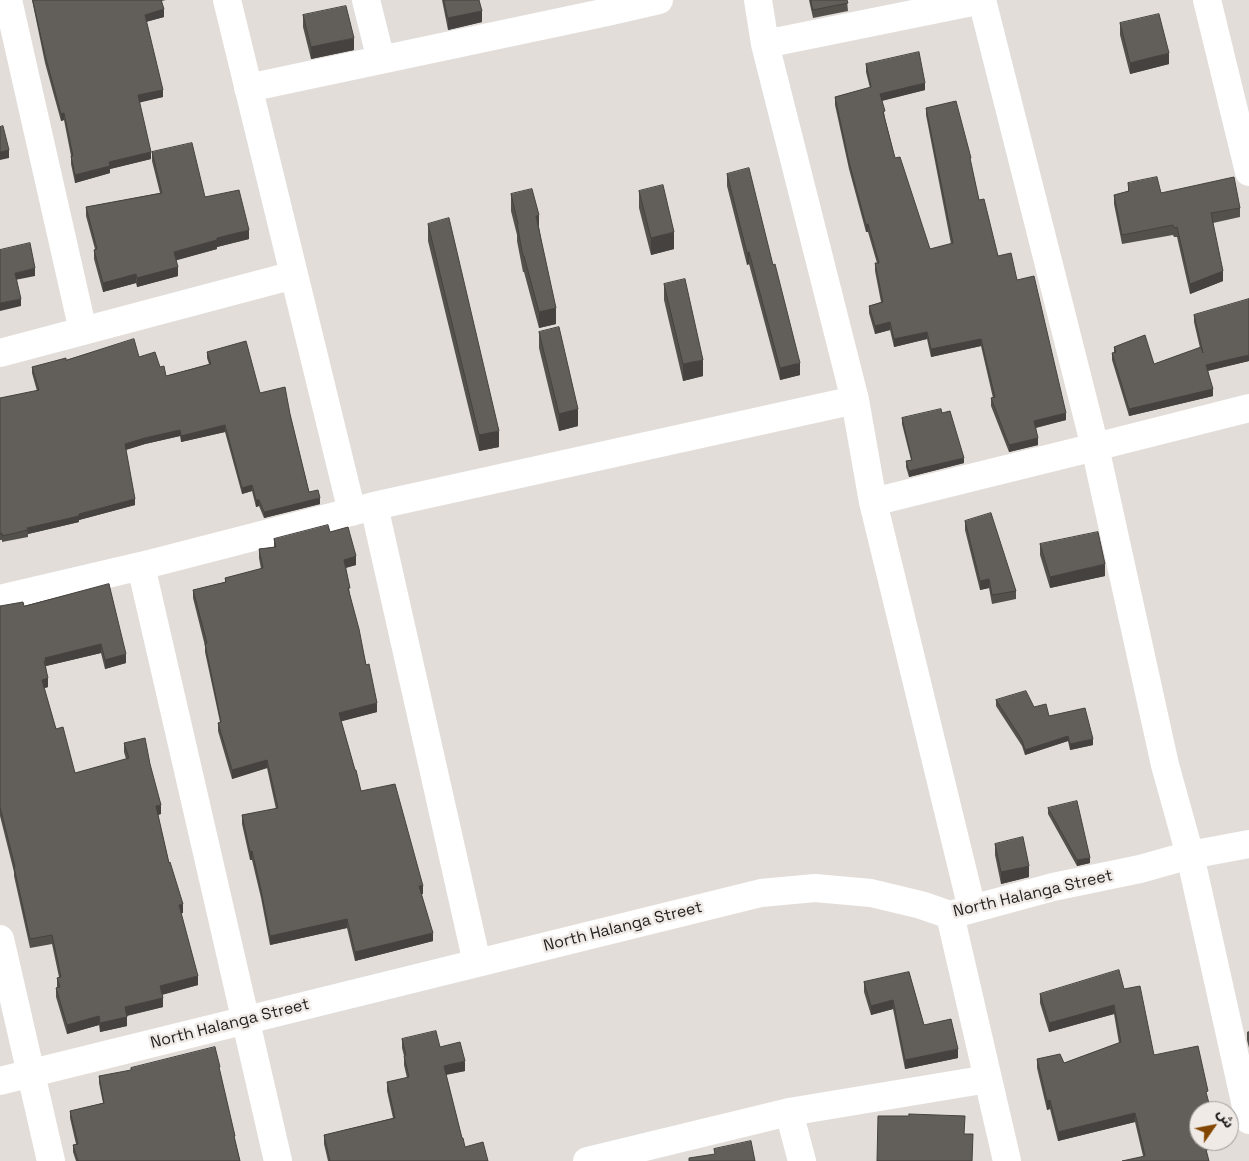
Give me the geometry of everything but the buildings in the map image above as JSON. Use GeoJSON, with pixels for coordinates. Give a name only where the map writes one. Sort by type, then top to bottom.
{"type":"FeatureCollection","features":[{"type":"Feature","properties":{"kind":"street"},"geometry":{"type":"LineString","coordinates":[[8,0],[84,331]]}},
{"type":"Feature","properties":{"kind":"street"},"geometry":{"type":"LineString","coordinates":[[227,0],[294,275],[363,509],[477,964]]}},
{"type":"Feature","properties":{"kind":"street"},"geometry":{"type":"LineString","coordinates":[[366,0],[381,60]]}},
{"type":"Feature","properties":{"kind":"street"},"geometry":{"type":"LineString","coordinates":[[248,88],[381,60],[606,6],[659,0]]}},
{"type":"Feature","properties":{"kind":"street"},"geometry":{"type":"LineString","coordinates":[[758,0],[765,44],[854,400],[873,502],[961,912],[988,1079],[1008,1161]]}},
{"type":"Feature","properties":{"kind":"street"},"geometry":{"type":"LineString","coordinates":[[765,44],[982,0],[1096,447],[1165,765],[1190,855],[1249,1120]]}},
{"type":"Feature","properties":{"kind":"street"},"geometry":{"type":"LineString","coordinates":[[1207,0],[1249,172]]}},
{"type":"Feature","properties":{"kind":"street"},"geometry":{"type":"LineString","coordinates":[[0,353],[294,275]]}},
{"type":"Feature","properties":{"kind":"street"},"geometry":{"type":"LineString","coordinates":[[0,599],[141,566],[363,509],[854,400]]}},
{"type":"Feature","properties":{"kind":"street"},"geometry":{"type":"LineString","coordinates":[[873,502],[1249,408]]}},
{"type":"Feature","properties":{"kind":"street"},"geometry":{"type":"LineString","coordinates":[[141,566],[278,1161]]}},
{"type":"Feature","properties":{"kind":"street","name":"North Halanga Street"},"geometry":{"type":"LineString","coordinates":[[0,1080],[477,964],[761,892],[815,888],[871,893],[961,912],[1053,887],[1140,869],[1190,855],[1249,844]]}},
{"type":"Feature","properties":{"kind":"street"},"geometry":{"type":"LineString","coordinates":[[0,939],[51,1161]]}},
{"type":"Feature","properties":{"kind":"street"},"geometry":{"type":"LineString","coordinates":[[587,1161],[789,1112],[988,1079]]}},
{"type":"Feature","properties":{"kind":"street"},"geometry":{"type":"LineString","coordinates":[[789,1112],[802,1161]]}}]}
